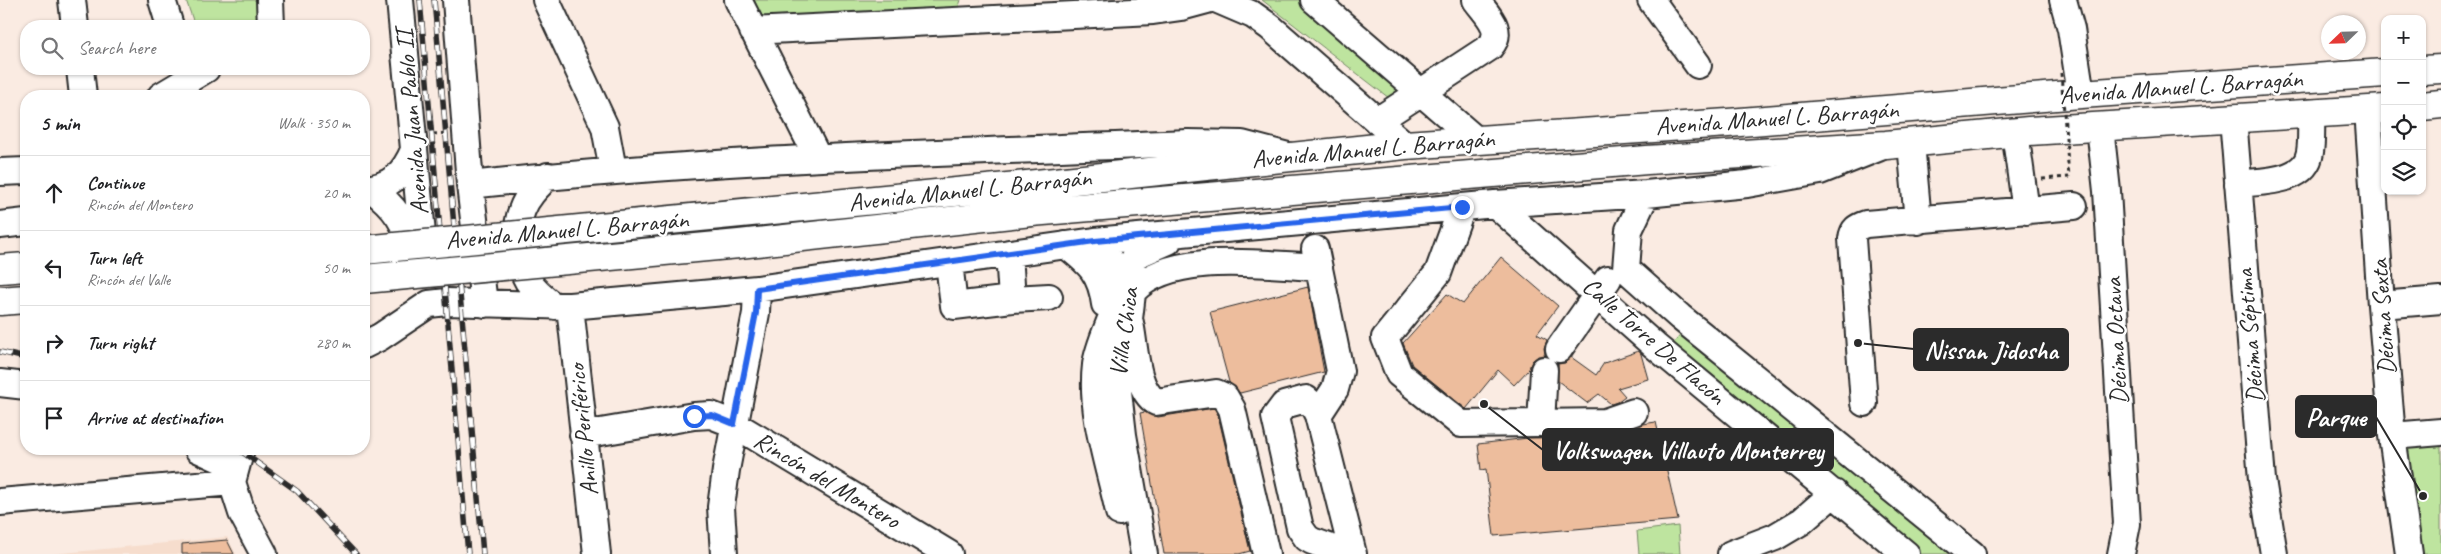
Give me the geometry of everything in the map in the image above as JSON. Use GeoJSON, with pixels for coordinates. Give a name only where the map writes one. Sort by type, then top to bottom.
{"type":"FeatureCollection","features":[{"type":"Feature","properties":{"kind":"highway"},"geometry":{"type":"LineString","coordinates":[[2426,70],[2441,69]]}},
{"type":"Feature","properties":{"kind":"highway","name":"Avenida Manuel L. Barragán"},"geometry":{"type":"LineString","coordinates":[[370,249],[1027,185],[1405,144],[1728,123],[2082,94],[2381,73]]}},
{"type":"Feature","properties":{"kind":"highway"},"geometry":{"type":"LineString","coordinates":[[2426,106],[2441,104]]}},
{"type":"Feature","properties":{"kind":"highway","name":"Avenida Manuel L. Barragán"},"geometry":{"type":"LineString","coordinates":[[370,278],[729,245],[1031,212],[1647,160],[1899,144],[2015,132],[2377,109]]}},
{"type":"Feature","properties":{"kind":"highway"},"geometry":{"type":"LineString","coordinates":[[0,269],[20,267]]}},
{"type":"Feature","properties":{"kind":"highway"},"geometry":{"type":"LineString","coordinates":[[0,301],[20,300]]}},
{"type":"Feature","properties":{"kind":"street"},"geometry":{"type":"LineString","coordinates":[[72,0],[74,20]]}},
{"type":"Feature","properties":{"kind":"street"},"geometry":{"type":"LineString","coordinates":[[162,0],[168,20]]}},
{"type":"Feature","properties":{"kind":"street"},"geometry":{"type":"LineString","coordinates":[[270,0],[271,20]]}},
{"type":"Feature","properties":{"kind":"street","name":"Avenida Juan Pablo II"},"geometry":{"type":"LineString","coordinates":[[400,0],[413,143],[420,310]]}},
{"type":"Feature","properties":{"kind":"street","name":"Avenida Juan Pablo II"},"geometry":{"type":"LineString","coordinates":[[456,0],[470,185],[484,304]]}},
{"type":"Feature","properties":{"kind":"street"},"geometry":{"type":"LineString","coordinates":[[546,0],[605,127],[613,170]]}},
{"type":"Feature","properties":{"kind":"street"},"geometry":{"type":"LineString","coordinates":[[738,0],[818,158]]}},
{"type":"Feature","properties":{"kind":"street"},"geometry":{"type":"LineString","coordinates":[[753,31],[1153,11],[1181,7],[1207,0]]}},
{"type":"Feature","properties":{"kind":"street"},"geometry":{"type":"LineString","coordinates":[[1218,0],[1253,15],[1270,27],[1405,144]]}},
{"type":"Feature","properties":{"kind":"street"},"geometry":{"type":"LineString","coordinates":[[1314,0],[1474,139]]}},
{"type":"Feature","properties":{"kind":"street"},"geometry":{"type":"LineString","coordinates":[[1377,121],[1495,42],[1496,27],[1476,0]]}},
{"type":"Feature","properties":{"kind":"street"},"geometry":{"type":"LineString","coordinates":[[1650,0],[1698,65]]}},
{"type":"Feature","properties":{"kind":"street"},"geometry":{"type":"LineString","coordinates":[[2062,0],[2071,29],[2082,94]]}},
{"type":"Feature","properties":{"kind":"street"},"geometry":{"type":"LineString","coordinates":[[81,75],[82,90]]}},
{"type":"Feature","properties":{"kind":"street"},"geometry":{"type":"LineString","coordinates":[[172,90],[191,79]]}},
{"type":"Feature","properties":{"kind":"street","name":"Décima Sexta"},"geometry":{"type":"LineString","coordinates":[[2377,109],[2381,305],[2392,436],[2409,554]]}},
{"type":"Feature","properties":{"kind":"street"},"geometry":{"type":"LineString","coordinates":[[2238,184],[2282,178],[2298,171],[2306,164],[2310,154],[2311,113]]}},
{"type":"Feature","properties":{"kind":"street","name":"Décima Séptima"},"geometry":{"type":"LineString","coordinates":[[2233,118],[2262,480],[2274,554]]}},
{"type":"Feature","properties":{"kind":"street","name":"Décima Octava"},"geometry":{"type":"LineString","coordinates":[[2100,127],[2106,191],[2127,524],[2121,554]]}},
{"type":"Feature","properties":{"kind":"street"},"geometry":{"type":"LineString","coordinates":[[2015,132],[2026,211]]}},
{"type":"Feature","properties":{"kind":"street"},"geometry":{"type":"LineString","coordinates":[[370,187],[392,181],[402,174],[413,143]]}},
{"type":"Feature","properties":{"kind":"street"},"geometry":{"type":"LineString","coordinates":[[470,185],[613,170],[818,158],[1218,143],[1242,144],[1289,156]]}},
{"type":"Feature","properties":{"kind":"street"},"geometry":{"type":"LineString","coordinates":[[370,342],[392,330],[420,310],[447,302],[562,306],[757,289],[1095,241],[1495,204],[1646,194],[1747,184],[1820,171],[1899,144],[1918,220]]}},
{"type":"Feature","properties":{"kind":"street"},"geometry":{"type":"LineString","coordinates":[[0,172],[20,171]]}},
{"type":"Feature","properties":{"kind":"street"},"geometry":{"type":"LineString","coordinates":[[548,176],[533,191],[522,208],[518,232],[519,249],[526,277],[540,295],[562,306]]}},
{"type":"Feature","properties":{"kind":"street"},"geometry":{"type":"LineString","coordinates":[[370,190],[394,208],[405,227],[412,248],[420,289],[418,303],[420,310]]}},
{"type":"Feature","properties":{"kind":"street","name":"Calle Torre De Flacón"},"geometry":{"type":"LineString","coordinates":[[1646,194],[1629,230],[1626,269],[1680,317],[1972,554]]}},
{"type":"Feature","properties":{"kind":"street","name":"Calle Torre De Flacón"},"geometry":{"type":"LineString","coordinates":[[1495,204],[1598,293],[1655,346],[1906,554]]}},
{"type":"Feature","properties":{"kind":"street"},"geometry":{"type":"LineString","coordinates":[[1864,403],[1853,232],[1857,227],[1866,224],[2074,206]]}},
{"type":"Feature","properties":{"kind":"street"},"geometry":{"type":"LineString","coordinates":[[1462,207],[1438,273],[1385,338],[1399,374],[1461,424],[1604,422],[1634,412]]}},
{"type":"Feature","properties":{"kind":"street"},"geometry":{"type":"LineString","coordinates":[[0,225],[20,223]]}},
{"type":"Feature","properties":{"kind":"street","name":"Villa Chica"},"geometry":{"type":"LineString","coordinates":[[1144,554],[1107,399],[1095,379],[1096,363],[1133,291],[1132,260],[1136,255],[1188,232]]}},
{"type":"Feature","properties":{"kind":"street","name":"Villa Chica"},"geometry":{"type":"LineString","coordinates":[[1095,241],[1110,261],[1119,282],[1118,322]]}},
{"type":"Feature","properties":{"kind":"street"},"geometry":{"type":"LineString","coordinates":[[1066,245],[1086,260],[1097,273],[1118,322],[1142,388],[1148,397],[1156,402],[1216,393],[1225,397],[1232,409],[1266,554]]}},
{"type":"Feature","properties":{"kind":"street"},"geometry":{"type":"LineString","coordinates":[[1009,253],[1012,299]]}},
{"type":"Feature","properties":{"kind":"street"},"geometry":{"type":"LineString","coordinates":[[1133,291],[1140,284],[1165,272],[1189,266],[1316,258],[1340,372],[1335,389],[1318,415]]}},
{"type":"Feature","properties":{"kind":"street"},"geometry":{"type":"LineString","coordinates":[[948,262],[954,306],[1049,296]]}},
{"type":"Feature","properties":{"kind":"street"},"geometry":{"type":"LineString","coordinates":[[1560,349],[1611,277],[1626,269]]}},
{"type":"Feature","properties":{"kind":"street"},"geometry":{"type":"LineString","coordinates":[[728,552],[721,507],[734,424],[756,313],[757,289]]}},
{"type":"Feature","properties":{"kind":"street"},"geometry":{"type":"LineString","coordinates":[[2381,305],[2441,300]]}},
{"type":"Feature","properties":{"kind":"street","name":"Anillo Periférico"},"geometry":{"type":"LineString","coordinates":[[562,306],[583,435],[597,554]]}},
{"type":"Feature","properties":{"kind":"street"},"geometry":{"type":"LineString","coordinates":[[1655,346],[1671,338],[1679,325],[1680,317]]}},
{"type":"Feature","properties":{"kind":"street"},"geometry":{"type":"LineString","coordinates":[[1541,423],[1544,370]]}},
{"type":"Feature","properties":{"kind":"street"},"geometry":{"type":"LineString","coordinates":[[0,383],[20,385]]}},
{"type":"Feature","properties":{"kind":"street","name":"Villa Chica"},"geometry":{"type":"LineString","coordinates":[[1107,399],[1098,417],[1129,554]]}},
{"type":"Feature","properties":{"kind":"street"},"geometry":{"type":"LineString","coordinates":[[1292,554],[1300,528],[1275,417],[1284,405],[1306,399],[1313,405],[1318,415],[1352,554]]}},
{"type":"Feature","properties":{"kind":"street","name":"Rincón del Montero"},"geometry":{"type":"LineString","coordinates":[[583,435],[694,416],[712,415],[734,424],[949,554]]}},
{"type":"Feature","properties":{"kind":"street"},"geometry":{"type":"LineString","coordinates":[[2392,436],[2441,432]]}},
{"type":"Feature","properties":{"kind":"street"},"geometry":{"type":"LineString","coordinates":[[211,455],[236,466]]}},
{"type":"Feature","properties":{"kind":"street"},"geometry":{"type":"LineString","coordinates":[[0,502],[236,466]]}},
{"type":"Feature","properties":{"kind":"street"},"geometry":{"type":"LineString","coordinates":[[236,466],[242,513],[264,554]]}},
{"type":"Feature","properties":{"kind":"street"},"geometry":{"type":"LineString","coordinates":[[1731,554],[1775,538],[1802,521],[1834,493]]}},
{"type":"Feature","properties":{"kind":"street"},"geometry":{"type":"LineString","coordinates":[[1300,528],[1312,541],[1348,554]]}},
{"type":"Feature","properties":{"kind":"path"},"geometry":{"type":"LineString","coordinates":[[2034,180],[2069,177],[2061,73]]}},
{"type":"Feature","properties":{"kind":"path"},"geometry":{"type":"LineString","coordinates":[[413,143],[466,131]]}},
{"type":"Feature","properties":{"kind":"shaded area"},"geometry":{"type":"Polygon","coordinates":[[[227,537],[236,554],[53,554],[227,537]]]}},
{"type":"Feature","properties":{"kind":"green space"},"geometry":{"type":"Polygon","coordinates":[[[186,0],[258,0],[260,20],[193,20],[186,0]]]}},
{"type":"Feature","properties":{"kind":"green space"},"geometry":{"type":"Polygon","coordinates":[[[748,0],[961,0],[958,9],[758,21],[748,0]]]}},
{"type":"Feature","properties":{"kind":"green space"},"geometry":{"type":"Polygon","coordinates":[[[1262,0],[1306,0],[1404,90],[1389,98],[1262,0]]]}},
{"type":"Feature","properties":{"kind":"green space"},"geometry":{"type":"Polygon","coordinates":[[[1685,330],[1953,554],[1915,554],[1669,348],[1685,330]]]}},
{"type":"Feature","properties":{"kind":"green space"},"geometry":{"type":"Polygon","coordinates":[[[2441,445],[2441,554],[2413,554],[2402,449],[2441,445]]]}},
{"type":"Feature","properties":{"kind":"green space"},"geometry":{"type":"Polygon","coordinates":[[[1678,526],[1680,554],[1639,554],[1637,531],[1678,526]]]}},
{"type":"Feature","properties":{"kind":"building"},"geometry":{"type":"Polygon","coordinates":[[[1501,257],[1558,306],[1537,334],[1547,340],[1544,348],[1545,355],[1538,356],[1532,361],[1529,369],[1514,385],[1498,370],[1466,409],[1412,365],[1403,343],[1447,294],[1463,304],[1501,257]]]}},
{"type":"Feature","properties":{"kind":"building"},"geometry":{"type":"Polygon","coordinates":[[[1308,287],[1324,372],[1240,393],[1229,382],[1210,312],[1308,287]]]}},
{"type":"Feature","properties":{"kind":"building"},"geometry":{"type":"Polygon","coordinates":[[[1639,351],[1648,379],[1618,388],[1625,396],[1617,402],[1611,404],[1599,394],[1587,403],[1558,381],[1558,364],[1565,363],[1571,357],[1596,375],[1604,363],[1639,351]]]}},
{"type":"Feature","properties":{"kind":"building"},"geometry":{"type":"Polygon","coordinates":[[[1214,408],[1218,415],[1250,551],[1239,554],[1164,554],[1140,413],[1145,412],[1158,417],[1214,408]]]}},
{"type":"Feature","properties":{"kind":"building"},"geometry":{"type":"Polygon","coordinates":[[[1656,422],[1678,520],[1494,536],[1486,469],[1481,470],[1478,444],[1528,438],[1606,437],[1642,424],[1656,422]]]}},
{"type":"Feature","properties":{"kind":"building"},"geometry":{"type":"Polygon","coordinates":[[[227,540],[234,554],[182,554],[182,544],[227,540]]]}},
{"type":"Feature","properties":{"kind":"railway"},"geometry":{"type":"LineString","coordinates":[[420,0],[468,554]]}},
{"type":"Feature","properties":{"kind":"railway"},"geometry":{"type":"LineString","coordinates":[[434,0],[483,554]]}},
{"type":"Feature","properties":{"kind":"railway"},"geometry":{"type":"LineString","coordinates":[[0,352],[20,357]]}},
{"type":"Feature","properties":{"kind":"railway"},"geometry":{"type":"LineString","coordinates":[[246,455],[297,491],[356,554]]}},
{"type":"Feature","properties":{"kind":"place","name":"Nissan Jidosha"},"geometry":{"type":"Point","coordinates":[1858,343]}},
{"type":"Feature","properties":{"kind":"place","name":"Volkswagen Villauto Monterrey"},"geometry":{"type":"Point","coordinates":[1484,404]}},
{"type":"Feature","properties":{"kind":"place","name":"Parque"},"geometry":{"type":"Point","coordinates":[2423,496]}},
{"type":"Feature","properties":{"kind":"route"},"geometry":{"type":"LineString","coordinates":[[694,416],[712,415],[734,424],[756,313],[757,289],[1095,241],[1462,207]]}}]}
